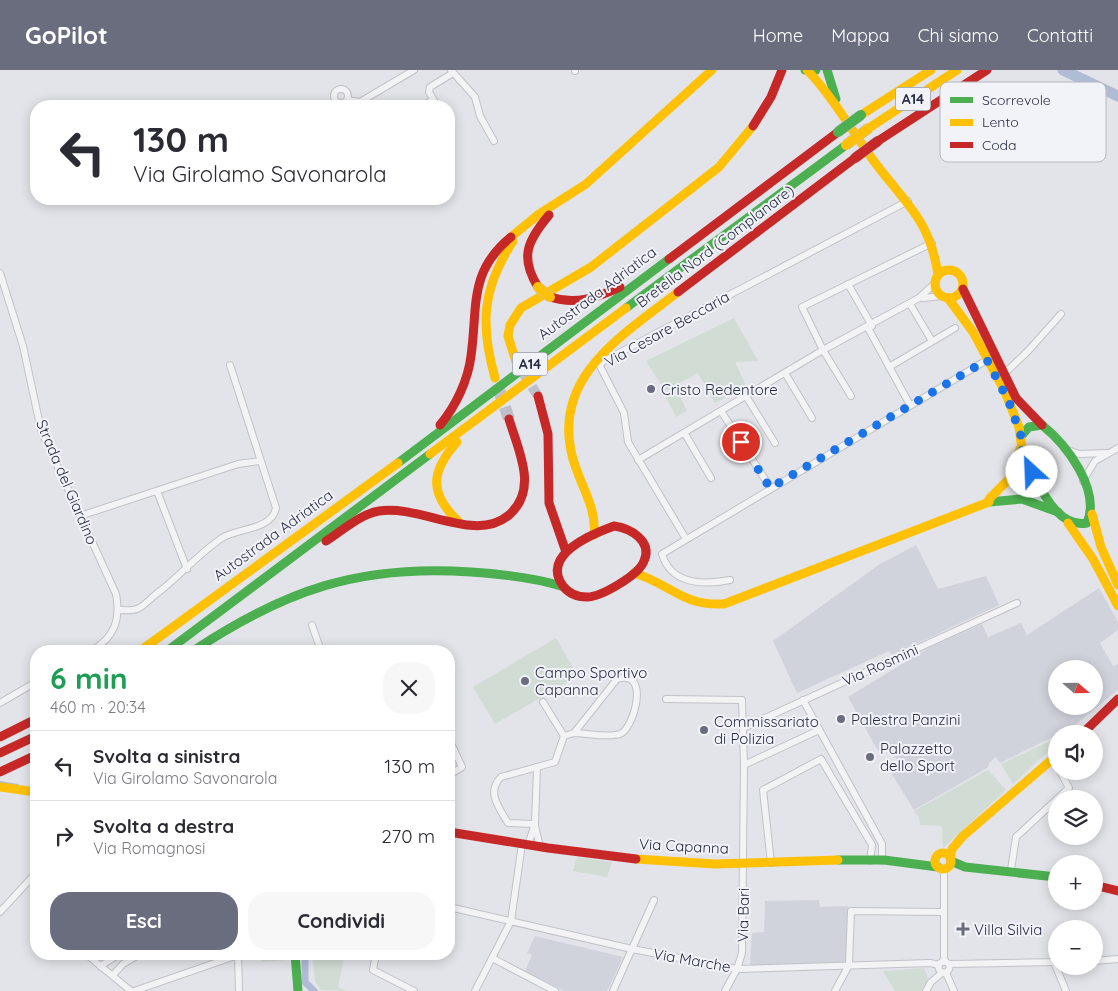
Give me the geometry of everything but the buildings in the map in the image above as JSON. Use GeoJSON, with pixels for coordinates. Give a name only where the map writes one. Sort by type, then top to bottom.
{"type":"FeatureCollection","features":[{"type":"Feature","properties":{"kind":"main road"},"geometry":{"type":"LineString","coordinates":[[416,449],[450,413],[462,388],[471,356],[475,294],[482,274],[497,248],[539,214],[586,184],[712,70]]}},
{"type":"Feature","properties":{"kind":"main road"},"geometry":{"type":"LineString","coordinates":[[516,362],[509,348],[508,336],[515,314],[521,306],[533,298],[574,279],[719,167],[738,149],[753,128],[781,75],[793,70]]}},
{"type":"Feature","properties":{"kind":"main road"},"geometry":{"type":"LineString","coordinates":[[806,70],[816,70]]}},
{"type":"Feature","properties":{"kind":"main road"},"geometry":{"type":"LineString","coordinates":[[634,573],[655,581],[673,593],[696,604],[710,606],[724,604],[984,502],[1010,482],[1016,470],[1021,436],[1009,402],[962,314],[937,290],[934,248],[926,226],[908,201],[879,169],[839,106],[806,70]]}},
{"type":"Feature","properties":{"kind":"main road"},"geometry":{"type":"LineString","coordinates":[[827,70],[839,106]]}},
{"type":"Feature","properties":{"kind":"main road","name":"Autostrada Adriatica"},"geometry":{"type":"LineString","coordinates":[[148,645],[416,449],[643,276],[861,115],[931,70]]}},
{"type":"Feature","properties":{"kind":"main road","name":"Autostrada Adriatica"},"geometry":{"type":"LineString","coordinates":[[175,645],[846,145],[957,70]]}},
{"type":"Feature","properties":{"kind":"main road","name":"Bretella Nord (Complanare)"},"geometry":{"type":"LineString","coordinates":[[968,82],[983,72]]}},
{"type":"Feature","properties":{"kind":"main road","name":"Bretella Nord (Complanare)"},"geometry":{"type":"LineString","coordinates":[[594,534],[595,518],[572,458],[567,430],[570,408],[578,386],[588,368],[621,336],[855,158],[940,100]]}},
{"type":"Feature","properties":{"kind":"main road"},"geometry":{"type":"LineString","coordinates":[[560,202],[537,228],[529,243],[528,265],[538,287],[550,297],[562,301],[593,299],[643,276]]}},
{"type":"Feature","properties":{"kind":"main road"},"geometry":{"type":"LineString","coordinates":[[495,378],[484,334],[487,294],[497,266],[522,229]]}},
{"type":"Feature","properties":{"kind":"main road"},"geometry":{"type":"LineString","coordinates":[[934,248],[951,270],[962,278],[963,289],[1020,404],[1053,434],[1065,448],[1083,481],[1092,504],[1092,514],[1101,547],[1118,585]]}},
{"type":"Feature","properties":{"kind":"main road"},"geometry":{"type":"LineString","coordinates":[[937,279],[951,270]]}},
{"type":"Feature","properties":{"kind":"main road"},"geometry":{"type":"LineString","coordinates":[[945,297],[957,296],[963,289]]}},
{"type":"Feature","properties":{"kind":"main road"},"geometry":{"type":"LineString","coordinates":[[538,396],[549,428],[548,496],[551,511],[566,552]]}},
{"type":"Feature","properties":{"kind":"main road"},"geometry":{"type":"LineString","coordinates":[[460,524],[449,513],[440,499],[435,484],[436,472],[446,453],[492,407]]}},
{"type":"Feature","properties":{"kind":"main road"},"geometry":{"type":"LineString","coordinates":[[279,568],[377,511],[408,510],[471,527],[491,526],[506,520],[523,498],[524,472],[509,419]]}},
{"type":"Feature","properties":{"kind":"main road"},"geometry":{"type":"LineString","coordinates":[[1021,436],[1029,427],[1042,425]]}},
{"type":"Feature","properties":{"kind":"main road"},"geometry":{"type":"LineString","coordinates":[[1020,448],[1044,493],[1068,522],[1093,558],[1118,606]]}},
{"type":"Feature","properties":{"kind":"main road"},"geometry":{"type":"LineString","coordinates":[[984,502],[1022,499],[1058,512]]}},
{"type":"Feature","properties":{"kind":"main road","name":"Bretella Nord (Complanare)"},"geometry":{"type":"LineString","coordinates":[[592,507],[614,526]]}},
{"type":"Feature","properties":{"kind":"main road"},"geometry":{"type":"LineString","coordinates":[[1068,522],[1083,526],[1092,514]]}},
{"type":"Feature","properties":{"kind":"main road"},"geometry":{"type":"LineString","coordinates":[[561,586],[558,576],[559,566],[566,552],[594,534],[614,526],[624,526],[634,531],[641,538],[645,549],[645,560],[655,581]]}},
{"type":"Feature","properties":{"kind":"main road"},"geometry":{"type":"LineString","coordinates":[[560,533],[578,543]]}},
{"type":"Feature","properties":{"kind":"main road"},"geometry":{"type":"LineString","coordinates":[[202,645],[252,613],[286,597],[320,584],[358,574],[426,569],[537,578],[561,586],[581,598],[595,596],[634,573],[645,560]]}},
{"type":"Feature","properties":{"kind":"main road"},"geometry":{"type":"LineString","coordinates":[[537,578],[553,571],[559,566]]}},
{"type":"Feature","properties":{"kind":"main road"},"geometry":{"type":"LineString","coordinates":[[1091,725],[1118,699]]}},
{"type":"Feature","properties":{"kind":"main road"},"geometry":{"type":"LineString","coordinates":[[0,737],[30,722]]}},
{"type":"Feature","properties":{"kind":"main road"},"geometry":{"type":"LineString","coordinates":[[0,753],[30,739]]}},
{"type":"Feature","properties":{"kind":"main road"},"geometry":{"type":"LineString","coordinates":[[0,772],[30,758]]}},
{"type":"Feature","properties":{"kind":"main road","name":"Via Capanna"},"geometry":{"type":"LineString","coordinates":[[455,833],[525,845],[640,860],[744,864],[882,861],[920,864],[943,861],[963,836],[1048,763]]}},
{"type":"Feature","properties":{"kind":"main road"},"geometry":{"type":"LineString","coordinates":[[0,787],[30,791]]}},
{"type":"Feature","properties":{"kind":"main road"},"geometry":{"type":"LineString","coordinates":[[943,861],[965,866],[1048,875]]}},
{"type":"Feature","properties":{"kind":"main road"},"geometry":{"type":"LineString","coordinates":[[1103,887],[1118,891]]}},
{"type":"Feature","properties":{"kind":"main road"},"geometry":{"type":"LineString","coordinates":[[296,960],[298,991]]}},
{"type":"Feature","properties":{"kind":"street"},"geometry":{"type":"LineString","coordinates":[[363,100],[414,70]]}},
{"type":"Feature","properties":{"kind":"street"},"geometry":{"type":"LineString","coordinates":[[433,100],[429,92],[430,87],[452,71],[474,97],[479,107],[480,116],[494,140]]}},
{"type":"Feature","properties":{"kind":"street","name":"Via Cesare Beccaria"},"geometry":{"type":"LineString","coordinates":[[686,539],[628,442],[624,413],[600,366],[602,362],[908,201]]}},
{"type":"Feature","properties":{"kind":"street"},"geometry":{"type":"LineString","coordinates":[[851,396],[823,350],[802,307],[848,284],[934,248]]}},
{"type":"Feature","properties":{"kind":"street","name":"Strada del Giardino"},"geometry":{"type":"LineString","coordinates":[[0,273],[23,346],[41,430],[116,594],[118,610],[112,634],[98,645]]}},
{"type":"Feature","properties":{"kind":"street"},"geometry":{"type":"LineString","coordinates":[[638,460],[685,434],[823,350],[870,327],[910,304],[919,298],[937,279]]}},
{"type":"Feature","properties":{"kind":"street"},"geometry":{"type":"LineString","coordinates":[[848,284],[910,405]]}},
{"type":"Feature","properties":{"kind":"street"},"geometry":{"type":"LineString","coordinates":[[919,298],[945,297]]}},
{"type":"Feature","properties":{"kind":"street"},"geometry":{"type":"LineString","coordinates":[[910,304],[932,341]]}},
{"type":"Feature","properties":{"kind":"street"},"geometry":{"type":"LineString","coordinates":[[1004,374],[1029,350],[1061,314]]}},
{"type":"Feature","properties":{"kind":"street"},"geometry":{"type":"LineString","coordinates":[[889,367],[955,328]]}},
{"type":"Feature","properties":{"kind":"street"},"geometry":{"type":"LineString","coordinates":[[730,580],[708,584],[692,583],[674,574],[665,562],[662,554],[987,360]]}},
{"type":"Feature","properties":{"kind":"street"},"geometry":{"type":"LineString","coordinates":[[118,610],[137,609],[227,535],[260,525],[274,514],[276,508],[230,365]]}},
{"type":"Feature","properties":{"kind":"street"},"geometry":{"type":"LineString","coordinates":[[785,373],[812,418]]}},
{"type":"Feature","properties":{"kind":"street"},"geometry":{"type":"LineString","coordinates":[[746,396],[775,443]]}},
{"type":"Feature","properties":{"kind":"street"},"geometry":{"type":"LineString","coordinates":[[721,411],[770,488]]}},
{"type":"Feature","properties":{"kind":"street"},"geometry":{"type":"LineString","coordinates":[[685,434],[711,478]]}},
{"type":"Feature","properties":{"kind":"street"},"geometry":{"type":"LineString","coordinates":[[1065,448],[1079,454],[1108,453]]}},
{"type":"Feature","properties":{"kind":"street"},"geometry":{"type":"LineString","coordinates":[[1083,481],[1094,461],[1118,448]]}},
{"type":"Feature","properties":{"kind":"street"},"geometry":{"type":"LineString","coordinates":[[80,516],[238,464],[260,461]]}},
{"type":"Feature","properties":{"kind":"street"},"geometry":{"type":"LineString","coordinates":[[157,491],[187,569]]}},
{"type":"Feature","properties":{"kind":"street","name":"Via Rosmini"},"geometry":{"type":"LineString","coordinates":[[743,728],[1016,603]]}},
{"type":"Feature","properties":{"kind":"street"},"geometry":{"type":"LineString","coordinates":[[312,625],[319,645]]}},
{"type":"Feature","properties":{"kind":"street"},"geometry":{"type":"LineString","coordinates":[[535,824],[508,823],[495,799],[493,790],[496,782],[502,777],[555,762],[564,736],[574,732],[618,734],[626,731],[630,724],[637,692],[636,684],[630,678],[624,676],[617,679],[574,732]]}},
{"type":"Feature","properties":{"kind":"street"},"geometry":{"type":"LineString","coordinates":[[0,703],[30,686]]}},
{"type":"Feature","properties":{"kind":"street"},"geometry":{"type":"LineString","coordinates":[[666,699],[742,700],[744,864]]}},
{"type":"Feature","properties":{"kind":"street"},"geometry":{"type":"LineString","coordinates":[[803,700],[882,844],[882,861]]}},
{"type":"Feature","properties":{"kind":"street"},"geometry":{"type":"LineString","coordinates":[[542,702],[564,736]]}},
{"type":"Feature","properties":{"kind":"street"},"geometry":{"type":"LineString","coordinates":[[744,765],[819,730]]}},
{"type":"Feature","properties":{"kind":"street"},"geometry":{"type":"LineString","coordinates":[[455,752],[462,767],[455,771]]}},
{"type":"Feature","properties":{"kind":"street"},"geometry":{"type":"LineString","coordinates":[[772,863],[763,790],[821,759],[872,845],[870,861]]}},
{"type":"Feature","properties":{"kind":"street"},"geometry":{"type":"LineString","coordinates":[[537,767],[535,824],[540,847]]}},
{"type":"Feature","properties":{"kind":"street"},"geometry":{"type":"LineString","coordinates":[[1011,870],[1016,837],[1048,807]]}},
{"type":"Feature","properties":{"kind":"street"},"geometry":{"type":"LineString","coordinates":[[475,991],[511,921],[525,845],[535,824]]}},
{"type":"Feature","properties":{"kind":"street"},"geometry":{"type":"LineString","coordinates":[[943,861],[944,973],[954,991]]}},
{"type":"Feature","properties":{"kind":"street","name":"Via Bari"},"geometry":{"type":"LineString","coordinates":[[724,991],[737,969],[742,953],[744,864]]}},
{"type":"Feature","properties":{"kind":"street"},"geometry":{"type":"LineString","coordinates":[[0,912],[30,880]]}},
{"type":"Feature","properties":{"kind":"street"},"geometry":{"type":"LineString","coordinates":[[613,991],[654,900]]}},
{"type":"Feature","properties":{"kind":"street","name":"Via Marche"},"geometry":{"type":"LineString","coordinates":[[455,908],[632,949],[737,969],[930,963],[1048,962]]}},
{"type":"Feature","properties":{"kind":"street"},"geometry":{"type":"LineString","coordinates":[[835,991],[849,965],[851,911],[944,912]]}},
{"type":"Feature","properties":{"kind":"street"},"geometry":{"type":"LineString","coordinates":[[492,958],[555,991]]}},
{"type":"Feature","properties":{"kind":"street"},"geometry":{"type":"LineString","coordinates":[[1103,960],[1118,959]]}},
{"type":"Feature","properties":{"kind":"street"},"geometry":{"type":"LineString","coordinates":[[93,960],[133,991],[221,960]]}},
{"type":"Feature","properties":{"kind":"street"},"geometry":{"type":"LineString","coordinates":[[100,966],[110,960]]}},
{"type":"Feature","properties":{"kind":"street"},"geometry":{"type":"LineString","coordinates":[[113,975],[122,964],[129,960]]}},
{"type":"Feature","properties":{"kind":"street"},"geometry":{"type":"LineString","coordinates":[[238,960],[239,991]]}},
{"type":"Feature","properties":{"kind":"street"},"geometry":{"type":"LineString","coordinates":[[375,960],[373,970],[414,991]]}},
{"type":"Feature","properties":{"kind":"street"},"geometry":{"type":"LineString","coordinates":[[926,991],[931,982],[950,969],[944,964]]}},
{"type":"Feature","properties":{"kind":"street"},"geometry":{"type":"LineString","coordinates":[[1060,975],[1066,991]]}},
{"type":"Feature","properties":{"kind":"shaded area"},"geometry":{"type":"Polygon","coordinates":[[[734,318],[758,361],[735,362],[746,386],[715,403],[698,373],[665,391],[646,361],[734,318]]]}},
{"type":"Feature","properties":{"kind":"shaded area"},"geometry":{"type":"Polygon","coordinates":[[[676,388],[687,411],[676,417],[664,394],[676,388]]]}},
{"type":"Feature","properties":{"kind":"shaded area"},"geometry":{"type":"Polygon","coordinates":[[[916,545],[938,589],[986,576],[999,605],[892,655],[889,651],[797,693],[773,641],[880,564],[916,545]]]}},
{"type":"Feature","properties":{"kind":"shaded area"},"geometry":{"type":"Polygon","coordinates":[[[1099,588],[1118,622],[1118,630],[1100,643],[1113,666],[1118,664],[1118,690],[1103,702],[1103,660],[1048,660],[1048,715],[1087,715],[1075,725],[1048,725],[1048,739],[1000,763],[996,757],[987,768],[914,810],[888,768],[898,762],[889,745],[878,751],[848,697],[928,648],[982,624],[988,637],[1021,623],[1027,635],[1099,588]]]}},
{"type":"Feature","properties":{"kind":"shaded area","name":"Campo Sportivo Capanna"},"geometry":{"type":"Polygon","coordinates":[[[556,638],[578,676],[495,724],[473,687],[556,638]]]}},
{"type":"Feature","properties":{"kind":"shaded area"},"geometry":{"type":"Polygon","coordinates":[[[1048,742],[1048,751],[1013,784],[1001,764],[1048,742]]]}},
{"type":"Feature","properties":{"kind":"shaded area"},"geometry":{"type":"Polygon","coordinates":[[[988,770],[1006,790],[943,848],[942,826],[920,825],[919,817],[914,811],[988,770]]]}},
{"type":"Feature","properties":{"kind":"shaded area"},"geometry":{"type":"Polygon","coordinates":[[[577,857],[612,862],[607,877],[573,871],[577,857]]]}},
{"type":"Feature","properties":{"kind":"shaded area"},"geometry":{"type":"Polygon","coordinates":[[[819,900],[820,907],[848,906],[846,963],[750,966],[752,933],[764,932],[765,901],[819,900]]]}},
{"type":"Feature","properties":{"kind":"shaded area"},"geometry":{"type":"Polygon","coordinates":[[[535,936],[623,957],[607,991],[564,991],[525,971],[532,955],[527,953],[535,936]]]}},
{"type":"Feature","properties":{"kind":"shaded area"},"geometry":{"type":"Polygon","coordinates":[[[261,960],[287,960],[261,962],[261,960]]]}},
{"type":"Feature","properties":{"kind":"shaded area"},"geometry":{"type":"Polygon","coordinates":[[[313,960],[344,960],[338,987],[346,991],[321,990],[315,981],[313,960]]]}},
{"type":"Feature","properties":{"kind":"shaded area"},"geometry":{"type":"Polygon","coordinates":[[[924,968],[928,979],[921,991],[895,991],[883,971],[924,968]]]}},
{"type":"Feature","properties":{"kind":"waterway"},"geometry":{"type":"LineString","coordinates":[[1063,70],[1088,82]]}},
{"type":"Feature","properties":{"kind":"waterway"},"geometry":{"type":"LineString","coordinates":[[1106,90],[1118,96]]}},
{"type":"Feature","properties":{"kind":"waterway"},"geometry":{"type":"LineString","coordinates":[[0,782],[18,785]]}},
{"type":"Feature","properties":{"kind":"waterway"},"geometry":{"type":"LineString","coordinates":[[305,960],[305,982],[314,991]]}},
{"type":"Feature","properties":{"kind":"tunnel"},"geometry":{"type":"LineString","coordinates":[[524,374],[538,396]]}},
{"type":"Feature","properties":{"kind":"tunnel"},"geometry":{"type":"LineString","coordinates":[[499,390],[509,419]]}},
{"type":"Feature","properties":{"kind":"traffic: fast"},"geometry":{"type":"LineString","coordinates":[[805,70],[816,70]]}},
{"type":"Feature","properties":{"kind":"traffic: fast"},"geometry":{"type":"LineString","coordinates":[[827,70],[836,99]]}},
{"type":"Feature","properties":{"kind":"traffic: fast"},"geometry":{"type":"LineString","coordinates":[[838,132],[861,115]]}},
{"type":"Feature","properties":{"kind":"traffic: fast"},"geometry":{"type":"LineString","coordinates":[[626,308],[846,145]]}},
{"type":"Feature","properties":{"kind":"traffic: fast"},"geometry":{"type":"LineString","coordinates":[[398,463],[669,259]]}},
{"type":"Feature","properties":{"kind":"traffic: fast"},"geometry":{"type":"LineString","coordinates":[[1021,436],[1029,427],[1042,425],[1062,444],[1086,483],[1090,510],[1087,523],[1069,521],[1062,516],[1049,502],[1034,477]]}},
{"type":"Feature","properties":{"kind":"traffic: fast"},"geometry":{"type":"LineString","coordinates":[[175,645],[430,454]]}},
{"type":"Feature","properties":{"kind":"traffic: fast"},"geometry":{"type":"LineString","coordinates":[[989,502],[1022,499],[1058,512]]}},
{"type":"Feature","properties":{"kind":"traffic: fast"},"geometry":{"type":"LineString","coordinates":[[203,645],[260,612],[292,597],[359,577],[394,572],[471,572],[516,576],[561,586]]}},
{"type":"Feature","properties":{"kind":"traffic: fast"},"geometry":{"type":"LineString","coordinates":[[838,860],[884,860],[938,867]]}},
{"type":"Feature","properties":{"kind":"traffic: fast"},"geometry":{"type":"LineString","coordinates":[[951,861],[965,867],[1048,876]]}},
{"type":"Feature","properties":{"kind":"traffic: fast"},"geometry":{"type":"LineString","coordinates":[[295,960],[298,991]]}},
{"type":"Feature","properties":{"kind":"traffic: slow"},"geometry":{"type":"LineString","coordinates":[[511,237],[539,214],[586,184],[712,70]]}},
{"type":"Feature","properties":{"kind":"traffic: slow"},"geometry":{"type":"LineString","coordinates":[[807,70],[825,91],[873,160],[914,212],[929,239],[938,275]]}},
{"type":"Feature","properties":{"kind":"traffic: slow"},"geometry":{"type":"LineString","coordinates":[[861,115],[931,70]]}},
{"type":"Feature","properties":{"kind":"traffic: slow"},"geometry":{"type":"LineString","coordinates":[[869,128],[957,70]]}},
{"type":"Feature","properties":{"kind":"traffic: slow"},"geometry":{"type":"LineString","coordinates":[[516,362],[508,336],[510,325],[521,308],[591,267],[719,167],[753,126]]}},
{"type":"Feature","properties":{"kind":"traffic: slow"},"geometry":{"type":"LineString","coordinates":[[846,145],[869,128]]}},
{"type":"Feature","properties":{"kind":"traffic: slow"},"geometry":{"type":"LineString","coordinates":[[495,378],[487,341],[487,307],[495,275],[513,241]]}},
{"type":"Feature","properties":{"kind":"traffic: slow"},"geometry":{"type":"LineString","coordinates":[[949,270],[959,274],[963,284],[959,294],[949,298],[939,294],[935,284],[939,274],[949,270]]}},
{"type":"Feature","properties":{"kind":"traffic: slow"},"geometry":{"type":"LineString","coordinates":[[538,287],[550,297]]}},
{"type":"Feature","properties":{"kind":"traffic: slow"},"geometry":{"type":"LineString","coordinates":[[594,535],[591,506],[573,459],[569,430],[572,404],[582,381],[596,361],[635,325],[678,292]]}},
{"type":"Feature","properties":{"kind":"traffic: slow"},"geometry":{"type":"LineString","coordinates":[[948,298],[973,332],[1005,392],[1019,427],[1022,450],[1034,477]]}},
{"type":"Feature","properties":{"kind":"traffic: slow"},"geometry":{"type":"LineString","coordinates":[[430,454],[626,308]]}},
{"type":"Feature","properties":{"kind":"traffic: slow"},"geometry":{"type":"LineString","coordinates":[[457,442],[442,463],[437,483],[442,502],[459,522]]}},
{"type":"Feature","properties":{"kind":"traffic: slow"},"geometry":{"type":"LineString","coordinates":[[989,499],[1010,478],[1020,449]]}},
{"type":"Feature","properties":{"kind":"traffic: slow"},"geometry":{"type":"LineString","coordinates":[[148,645],[398,463]]}},
{"type":"Feature","properties":{"kind":"traffic: slow"},"geometry":{"type":"LineString","coordinates":[[634,573],[697,602],[724,604],[989,502]]}},
{"type":"Feature","properties":{"kind":"traffic: slow"},"geometry":{"type":"LineString","coordinates":[[1092,514],[1101,547],[1118,585]]}},
{"type":"Feature","properties":{"kind":"traffic: slow"},"geometry":{"type":"LineString","coordinates":[[1068,523],[1093,559],[1118,606]]}},
{"type":"Feature","properties":{"kind":"traffic: slow"},"geometry":{"type":"LineString","coordinates":[[950,858],[952,849],[963,836],[1048,763]]}},
{"type":"Feature","properties":{"kind":"traffic: slow"},"geometry":{"type":"LineString","coordinates":[[0,787],[30,791]]}},
{"type":"Feature","properties":{"kind":"traffic: slow"},"geometry":{"type":"LineString","coordinates":[[943,853],[951,861],[943,869],[935,861],[943,853]]}},
{"type":"Feature","properties":{"kind":"traffic: slow"},"geometry":{"type":"LineString","coordinates":[[636,859],[715,864],[838,860]]}},
{"type":"Feature","properties":{"kind":"traffic: jam"},"geometry":{"type":"LineString","coordinates":[[753,126],[771,97],[782,70]]}},
{"type":"Feature","properties":{"kind":"traffic: jam"},"geometry":{"type":"LineString","coordinates":[[969,82],[987,70]]}},
{"type":"Feature","properties":{"kind":"traffic: jam"},"geometry":{"type":"LineString","coordinates":[[878,141],[940,101]]}},
{"type":"Feature","properties":{"kind":"traffic: jam"},"geometry":{"type":"LineString","coordinates":[[669,259],[838,132]]}},
{"type":"Feature","properties":{"kind":"traffic: jam"},"geometry":{"type":"LineString","coordinates":[[855,158],[878,141]]}},
{"type":"Feature","properties":{"kind":"traffic: jam"},"geometry":{"type":"LineString","coordinates":[[678,292],[855,158]]}},
{"type":"Feature","properties":{"kind":"traffic: jam"},"geometry":{"type":"LineString","coordinates":[[538,287],[529,267],[528,249],[531,241],[549,215]]}},
{"type":"Feature","properties":{"kind":"traffic: jam"},"geometry":{"type":"LineString","coordinates":[[440,425],[456,401],[467,374],[471,356],[475,306],[481,277],[497,250],[511,237]]}},
{"type":"Feature","properties":{"kind":"traffic: jam"},"geometry":{"type":"LineString","coordinates":[[550,297],[568,300],[586,299],[620,287]]}},
{"type":"Feature","properties":{"kind":"traffic: jam"},"geometry":{"type":"LineString","coordinates":[[963,289],[1016,398],[1042,425]]}},
{"type":"Feature","properties":{"kind":"traffic: jam"},"geometry":{"type":"LineString","coordinates":[[538,396],[548,434],[549,503],[566,552]]}},
{"type":"Feature","properties":{"kind":"traffic: jam"},"geometry":{"type":"LineString","coordinates":[[326,541],[358,519],[379,511],[395,510],[464,525],[480,526],[495,523],[509,515],[518,505],[525,481],[521,456],[509,419]]}},
{"type":"Feature","properties":{"kind":"traffic: jam"},"geometry":{"type":"LineString","coordinates":[[614,526],[633,533],[643,542],[646,554],[641,567],[619,584],[593,596],[580,596],[568,591],[563,586],[558,575],[558,565],[563,556],[582,540],[614,526]]}},
{"type":"Feature","properties":{"kind":"traffic: jam"},"geometry":{"type":"LineString","coordinates":[[1091,725],[1118,699]]}},
{"type":"Feature","properties":{"kind":"traffic: jam"},"geometry":{"type":"LineString","coordinates":[[0,737],[30,722]]}},
{"type":"Feature","properties":{"kind":"traffic: jam"},"geometry":{"type":"LineString","coordinates":[[0,753],[30,739]]}},
{"type":"Feature","properties":{"kind":"traffic: jam"},"geometry":{"type":"LineString","coordinates":[[0,772],[30,758]]}},
{"type":"Feature","properties":{"kind":"traffic: jam"},"geometry":{"type":"LineString","coordinates":[[455,833],[548,848],[636,859]]}},
{"type":"Feature","properties":{"kind":"traffic: jam"},"geometry":{"type":"LineString","coordinates":[[1103,887],[1118,891]]}},
{"type":"Feature","properties":{"kind":"place","name":"Cristo Redentore"},"geometry":{"type":"Point","coordinates":[651,389]}},
{"type":"Feature","properties":{"kind":"place","name":"Campo Sportivo Capanna"},"geometry":{"type":"Point","coordinates":[525,681]}},
{"type":"Feature","properties":{"kind":"place","name":"Palestra Panzini"},"geometry":{"type":"Point","coordinates":[841,719]}},
{"type":"Feature","properties":{"kind":"place","name":"Commissariato di Polizia"},"geometry":{"type":"Point","coordinates":[704,730]}},
{"type":"Feature","properties":{"kind":"place","name":"Palazzetto dello Sport"},"geometry":{"type":"Point","coordinates":[870,757]}},
{"type":"Feature","properties":{"kind":"place","name":"Villa Silvia"},"geometry":{"type":"Point","coordinates":[963,929]}},
{"type":"Feature","properties":{"kind":"route"},"geometry":{"type":"LineString","coordinates":[[741,442],[770,488],[987,360],[1015,416],[1021,436],[1020,448],[1032,472]]}}]}
